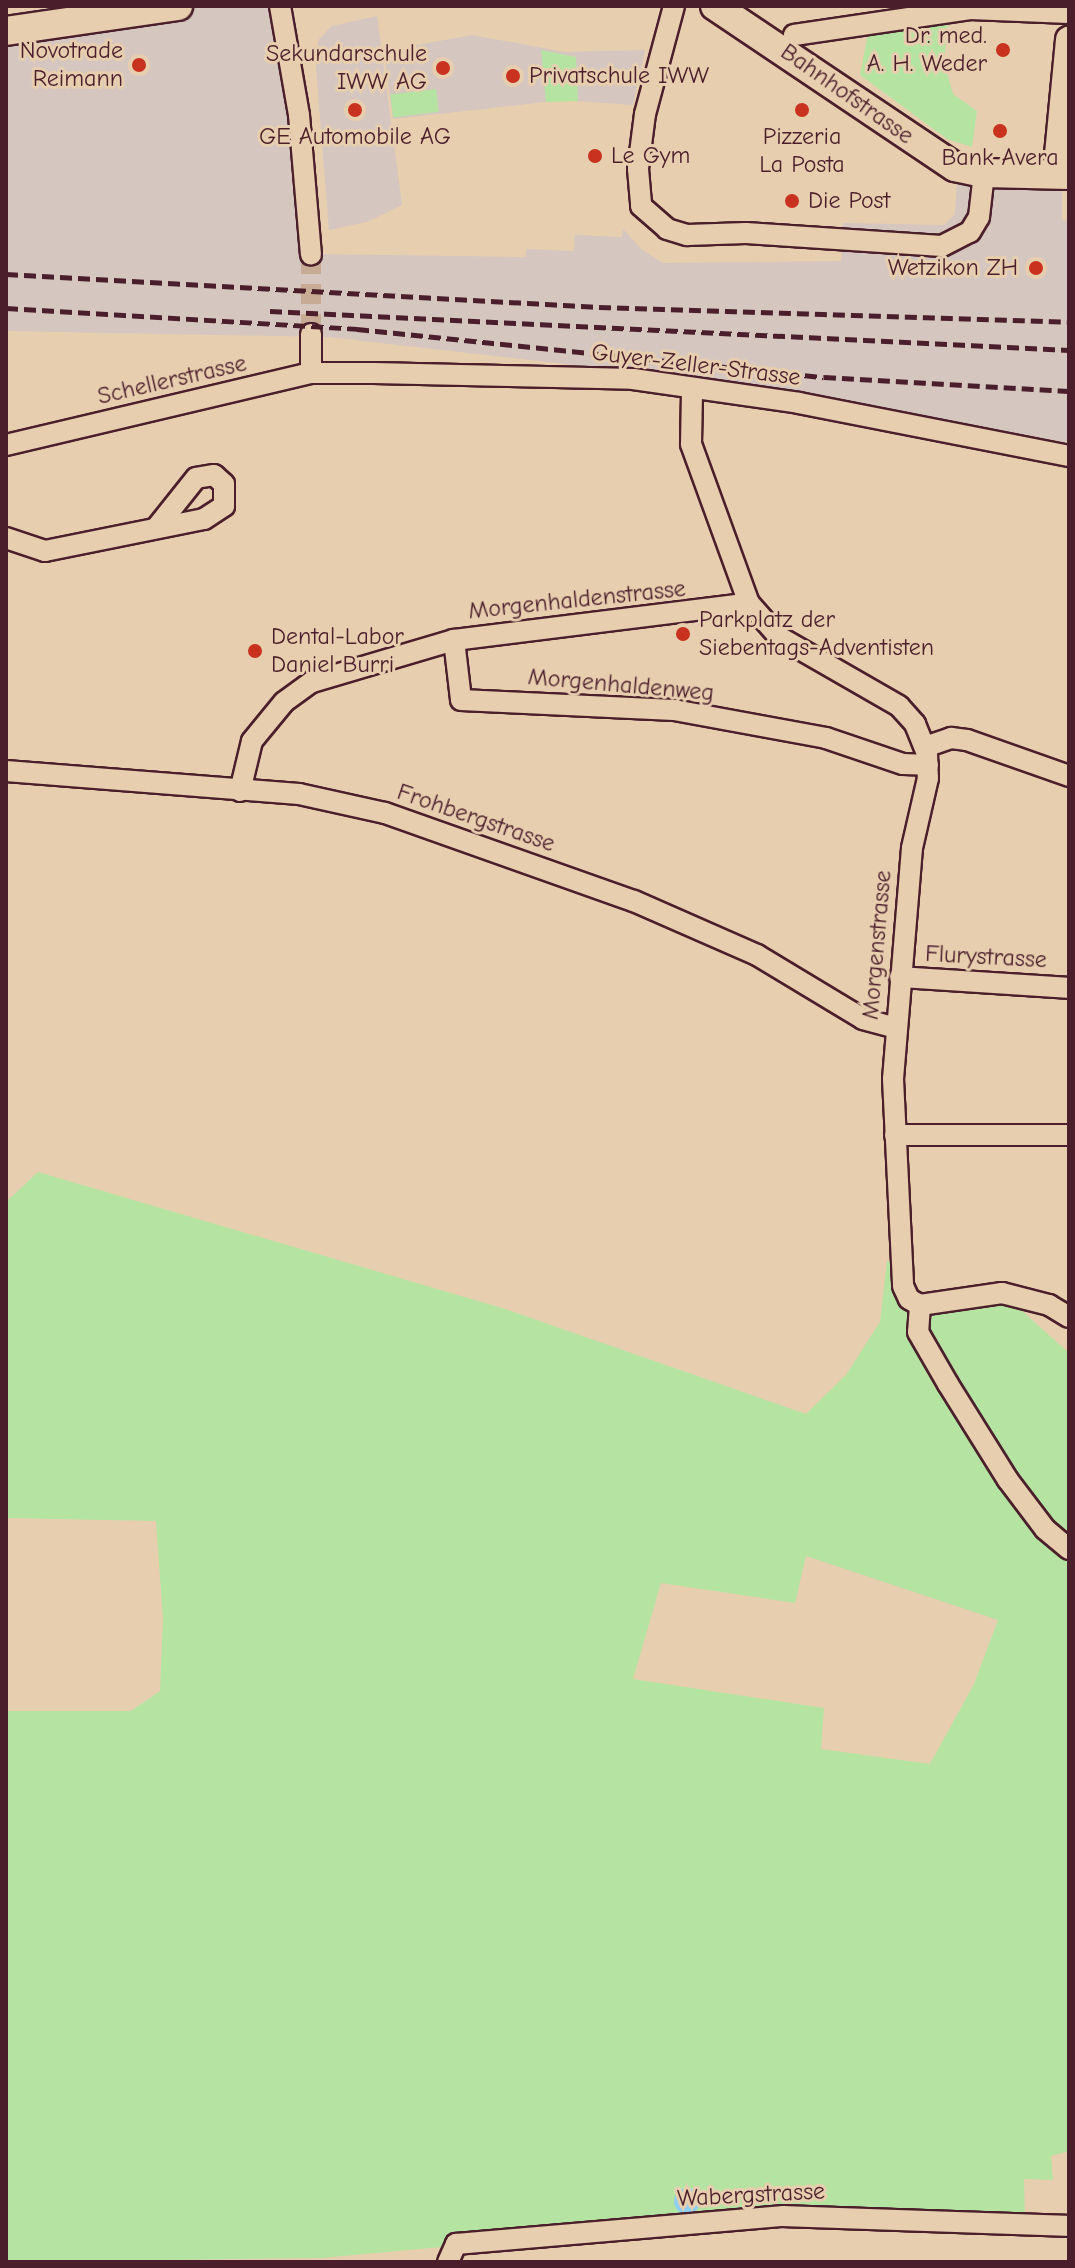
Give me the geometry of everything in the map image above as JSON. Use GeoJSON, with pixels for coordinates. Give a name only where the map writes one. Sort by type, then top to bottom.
{"type":"FeatureCollection","features":[{"type":"Feature","properties":{"kind":"main road"},"geometry":{"type":"LineString","coordinates":[[6,31],[178,6]]}},
{"type":"Feature","properties":{"kind":"main road","name":"Bahnhofstrasse"},"geometry":{"type":"LineString","coordinates":[[715,6],[943,161],[984,173],[1062,175]]}},
{"type":"Feature","properties":{"kind":"street"},"geometry":{"type":"LineString","coordinates":[[280,6],[299,115],[311,254]]}},
{"type":"Feature","properties":{"kind":"street"},"geometry":{"type":"LineString","coordinates":[[674,6],[648,102],[638,169],[641,206],[667,229],[687,235],[746,233],[942,246],[970,232],[979,217],[984,173]]}},
{"type":"Feature","properties":{"kind":"street"},"geometry":{"type":"LineString","coordinates":[[794,35],[970,9],[1069,13]]}},
{"type":"Feature","properties":{"kind":"street"},"geometry":{"type":"LineString","coordinates":[[1062,175],[1069,40]]}},
{"type":"Feature","properties":{"kind":"street"},"geometry":{"type":"LineString","coordinates":[[311,334],[311,373]]}},
{"type":"Feature","properties":{"kind":"street","name":"Guyer-Zeller-Strasse"},"geometry":{"type":"LineString","coordinates":[[311,373],[633,379],[692,392],[799,403],[1069,456]]}},
{"type":"Feature","properties":{"kind":"street","name":"Schellerstrasse"},"geometry":{"type":"LineString","coordinates":[[6,445],[311,373]]}},
{"type":"Feature","properties":{"kind":"street"},"geometry":{"type":"LineString","coordinates":[[692,392],[691,444],[749,603],[779,637],[899,706],[927,756],[951,738],[967,740],[1069,776]]}},
{"type":"Feature","properties":{"kind":"street"},"geometry":{"type":"LineString","coordinates":[[6,538],[45,551],[157,527]]}},
{"type":"Feature","properties":{"kind":"street","name":"Morgenhaldenstrasse"},"geometry":{"type":"LineString","coordinates":[[240,791],[252,741],[284,702],[312,682],[454,640],[749,603]]}},
{"type":"Feature","properties":{"kind":"street","name":"Morgenhaldenweg"},"geometry":{"type":"LineString","coordinates":[[454,640],[461,700],[674,710],[826,738],[903,764],[927,756]]}},
{"type":"Feature","properties":{"kind":"street","name":"Morgenstrasse"},"geometry":{"type":"LineString","coordinates":[[927,756],[912,848],[896,1028],[895,1135],[903,1286],[909,1299],[920,1305],[918,1332],[1008,1480],[1045,1529],[1069,1549]]}},
{"type":"Feature","properties":{"kind":"street","name":"Frohbergstrasse"},"geometry":{"type":"LineString","coordinates":[[6,771],[299,794],[385,813],[634,901],[757,955],[863,1019],[896,1028]]}},
{"type":"Feature","properties":{"kind":"street","name":"Flurystrasse"},"geometry":{"type":"LineString","coordinates":[[900,977],[1069,988]]}},
{"type":"Feature","properties":{"kind":"street"},"geometry":{"type":"LineString","coordinates":[[895,1135],[1069,1135]]}},
{"type":"Feature","properties":{"kind":"street"},"geometry":{"type":"LineString","coordinates":[[920,1305],[1002,1293],[1049,1305],[1069,1317]]}},
{"type":"Feature","properties":{"kind":"street","name":"Wabergstrasse"},"geometry":{"type":"LineString","coordinates":[[448,2262],[456,2244],[784,2216],[1069,2226]]}},
{"type":"Feature","properties":{"kind":"shaded area"},"geometry":{"type":"Polygon","coordinates":[[[178,6],[280,6],[311,254],[526,257],[526,249],[574,251],[575,235],[622,237],[623,229],[641,249],[663,263],[841,261],[843,223],[944,225],[955,214],[957,184],[1062,185],[1062,220],[1069,221],[1069,443],[793,390],[329,337],[6,331],[6,41],[178,6]]]}},
{"type":"Feature","properties":{"kind":"shaded area","name":"GE Automobile AG"},"geometry":{"type":"Polygon","coordinates":[[[377,16],[402,205],[367,222],[329,230],[315,55],[319,39],[332,26],[377,16]]]}},
{"type":"Feature","properties":{"kind":"shaded area","name":"Privatschule IWW"},"geometry":{"type":"Polygon","coordinates":[[[472,35],[565,52],[645,50],[633,105],[563,100],[393,119],[384,51],[472,35]]]}},
{"type":"Feature","properties":{"kind":"green space"},"geometry":{"type":"Polygon","coordinates":[[[948,20],[944,63],[953,94],[977,111],[972,147],[947,139],[860,75],[868,34],[948,20]]]}},
{"type":"Feature","properties":{"kind":"green space"},"geometry":{"type":"Polygon","coordinates":[[[541,50],[576,57],[578,101],[546,102],[541,50]]]}},
{"type":"Feature","properties":{"kind":"green space"},"geometry":{"type":"Polygon","coordinates":[[[436,89],[439,112],[393,117],[390,95],[436,89]]]}},
{"type":"Feature","properties":{"kind":"green space"},"geometry":{"type":"Polygon","coordinates":[[[38,1172],[502,1308],[806,1414],[846,1375],[880,1322],[887,1261],[903,1266],[909,1298],[1002,1293],[1069,1353],[1069,2151],[1051,2156],[1053,2180],[1024,2179],[1025,2221],[784,2216],[321,2258],[6,2262],[6,1711],[131,1711],[160,1691],[163,1619],[156,1521],[6,1518],[6,1202],[38,1172]],[[806,1556],[795,1603],[661,1583],[633,1679],[824,1708],[821,1749],[930,1764],[974,1684],[998,1620],[806,1556]]]}},
{"type":"Feature","properties":{"kind":"water"},"geometry":{"type":"Polygon","coordinates":[[[687,2188],[696,2192],[700,2201],[696,2210],[687,2214],[678,2210],[674,2201],[678,2192],[687,2188]]]}},
{"type":"Feature","properties":{"kind":"tunnel"},"geometry":{"type":"LineString","coordinates":[[311,254],[311,334]]}},
{"type":"Feature","properties":{"kind":"railway"},"geometry":{"type":"LineString","coordinates":[[6,274],[599,307],[1069,322]]}},
{"type":"Feature","properties":{"kind":"railway"},"geometry":{"type":"LineString","coordinates":[[6,308],[357,329],[824,377],[1069,391]]}},
{"type":"Feature","properties":{"kind":"railway"},"geometry":{"type":"LineString","coordinates":[[270,311],[1069,350]]}},
{"type":"Feature","properties":{"kind":"place","name":"Dr. med. A. H. Weder"},"geometry":{"type":"Point","coordinates":[1003,50]}},
{"type":"Feature","properties":{"kind":"place","name":"Novotrade Reimann"},"geometry":{"type":"Point","coordinates":[139,65]}},
{"type":"Feature","properties":{"kind":"place","name":"Sekundarschule IWW AG"},"geometry":{"type":"Point","coordinates":[443,68]}},
{"type":"Feature","properties":{"kind":"place","name":"Privatschule IWW"},"geometry":{"type":"Point","coordinates":[513,76]}},
{"type":"Feature","properties":{"kind":"place","name":"GE Automobile AG"},"geometry":{"type":"Point","coordinates":[355,110]}},
{"type":"Feature","properties":{"kind":"place","name":"Pizzeria La Posta"},"geometry":{"type":"Point","coordinates":[802,110]}},
{"type":"Feature","properties":{"kind":"place","name":"Bank Avera"},"geometry":{"type":"Point","coordinates":[1000,131]}},
{"type":"Feature","properties":{"kind":"place","name":"Le Gym"},"geometry":{"type":"Point","coordinates":[595,156]}},
{"type":"Feature","properties":{"kind":"place","name":"Die Post"},"geometry":{"type":"Point","coordinates":[792,201]}},
{"type":"Feature","properties":{"kind":"place","name":"Wetzikon ZH"},"geometry":{"type":"Point","coordinates":[1036,268]}},
{"type":"Feature","properties":{"kind":"place","name":"Parkplatz der Siebentags-Adventisten"},"geometry":{"type":"Point","coordinates":[683,634]}},
{"type":"Feature","properties":{"kind":"place","name":"Dental-Labor Daniel Burri"},"geometry":{"type":"Point","coordinates":[255,651]}}]}
